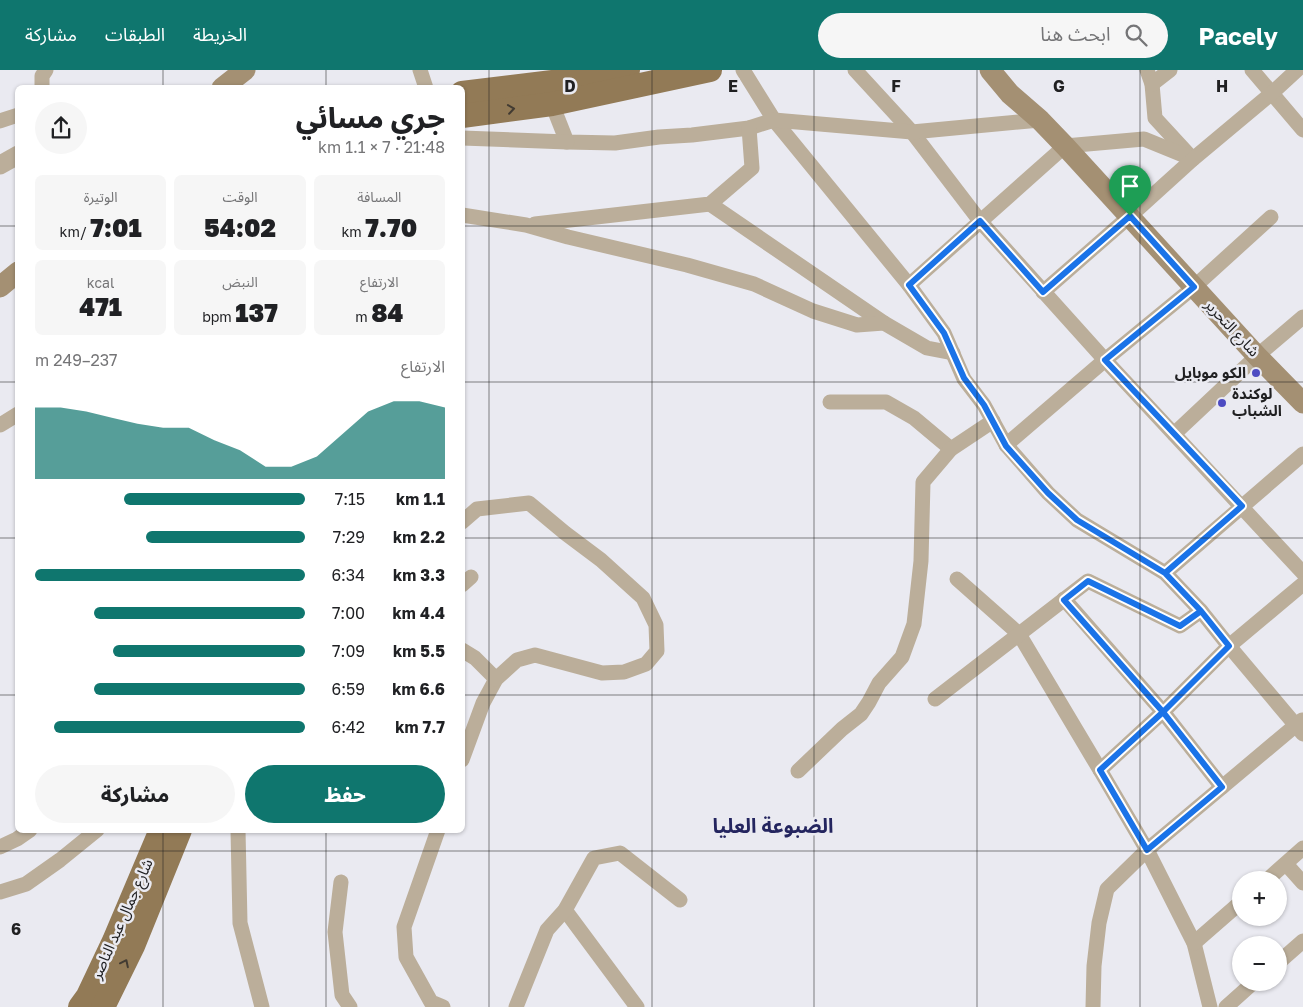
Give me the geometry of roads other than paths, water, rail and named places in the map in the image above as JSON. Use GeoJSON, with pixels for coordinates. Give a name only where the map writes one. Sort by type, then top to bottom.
{"type":"FeatureCollection","features":[{"type":"Feature","properties":{"kind":"main road"},"geometry":{"type":"LineString","coordinates":[[465,93],[560,81],[627,70]]}},
{"type":"Feature","properties":{"kind":"main road"},"geometry":{"type":"LineString","coordinates":[[465,116],[552,104],[710,70]]}},
{"type":"Feature","properties":{"kind":"main road","name":"شارع التحرير"},"geometry":{"type":"LineString","coordinates":[[990,70],[1010,94],[1040,120],[1065,146],[1257,356],[1303,403]]}},
{"type":"Feature","properties":{"kind":"main road","name":"شارع التحرير"},"geometry":{"type":"LineString","coordinates":[[1006,70],[1040,120]]}},
{"type":"Feature","properties":{"kind":"main road"},"geometry":{"type":"LineString","coordinates":[[226,85],[243,71]]}},
{"type":"Feature","properties":{"kind":"main road"},"geometry":{"type":"LineString","coordinates":[[0,287],[15,274]]}},
{"type":"Feature","properties":{"kind":"main road","name":"شارع جمال عبد الناصر"},"geometry":{"type":"LineString","coordinates":[[80,1007],[88,996],[114,941],[160,833]]}},
{"type":"Feature","properties":{"kind":"main road","name":"شارع جمال عبد الناصر"},"geometry":{"type":"LineString","coordinates":[[103,1007],[133,946],[179,833]]}},
{"type":"Feature","properties":{"kind":"street"},"geometry":{"type":"LineString","coordinates":[[42,85],[42,76],[46,70]]}},
{"type":"Feature","properties":{"kind":"street"},"geometry":{"type":"LineString","coordinates":[[420,70],[425,85]]}},
{"type":"Feature","properties":{"kind":"street"},"geometry":{"type":"LineString","coordinates":[[743,70],[774,120],[909,285],[944,333],[964,378],[984,405],[1006,446],[1048,493],[1077,520],[1165,573],[1201,611],[1229,646],[1301,726],[1222,787],[1147,850],[1107,889],[1099,923],[1094,966],[1093,1007]]}},
{"type":"Feature","properties":{"kind":"street"},"geometry":{"type":"LineString","coordinates":[[855,70],[912,132],[980,221],[1043,292],[1303,573]]}},
{"type":"Feature","properties":{"kind":"street"},"geometry":{"type":"LineString","coordinates":[[1170,70],[1150,77],[1156,118],[1193,159]]}},
{"type":"Feature","properties":{"kind":"street"},"geometry":{"type":"LineString","coordinates":[[1252,70],[1303,130]]}},
{"type":"Feature","properties":{"kind":"street"},"geometry":{"type":"LineString","coordinates":[[1043,292],[1297,70]]}},
{"type":"Feature","properties":{"kind":"street"},"geometry":{"type":"LineString","coordinates":[[552,104],[567,142]]}},
{"type":"Feature","properties":{"kind":"street"},"geometry":{"type":"LineString","coordinates":[[0,121],[15,116]]}},
{"type":"Feature","properties":{"kind":"street"},"geometry":{"type":"LineString","coordinates":[[465,138],[615,143],[749,128],[774,120],[912,132],[1040,120]]}},
{"type":"Feature","properties":{"kind":"street"},"geometry":{"type":"LineString","coordinates":[[526,225],[710,204],[752,168],[749,128]]}},
{"type":"Feature","properties":{"kind":"street"},"geometry":{"type":"LineString","coordinates":[[909,285],[1065,146],[1144,139],[1193,159]]}},
{"type":"Feature","properties":{"kind":"street"},"geometry":{"type":"LineString","coordinates":[[0,164],[15,156]]}},
{"type":"Feature","properties":{"kind":"street"},"geometry":{"type":"LineString","coordinates":[[710,204],[884,323],[927,348],[953,354]]}},
{"type":"Feature","properties":{"kind":"street"},"geometry":{"type":"LineString","coordinates":[[465,215],[526,225],[568,237],[687,264],[754,284],[813,311],[857,325],[884,323]]}},
{"type":"Feature","properties":{"kind":"street"},"geometry":{"type":"LineString","coordinates":[[1006,446],[1105,360],[1194,287],[1271,217]]}},
{"type":"Feature","properties":{"kind":"street"},"geometry":{"type":"LineString","coordinates":[[1174,434],[1257,356],[1303,317]]}},
{"type":"Feature","properties":{"kind":"street"},"geometry":{"type":"LineString","coordinates":[[830,402],[886,402],[914,418],[951,449]]}},
{"type":"Feature","properties":{"kind":"street"},"geometry":{"type":"LineString","coordinates":[[0,425],[15,416]]}},
{"type":"Feature","properties":{"kind":"street"},"geometry":{"type":"LineString","coordinates":[[798,771],[842,729],[861,714],[879,683],[902,657],[914,624],[921,561],[923,482],[951,449],[993,421]]}},
{"type":"Feature","properties":{"kind":"street"},"geometry":{"type":"LineString","coordinates":[[1165,573],[1303,454]]}},
{"type":"Feature","properties":{"kind":"street"},"geometry":{"type":"LineString","coordinates":[[465,519],[477,509],[529,503],[601,560],[643,598],[656,625],[657,650],[646,664],[624,672],[602,673],[535,655],[517,660],[496,679],[482,703],[465,751]]}},
{"type":"Feature","properties":{"kind":"street"},"geometry":{"type":"LineString","coordinates":[[957,579],[1019,634],[1100,770],[1147,850],[1194,943],[1210,1007]]}},
{"type":"Feature","properties":{"kind":"street"},"geometry":{"type":"LineString","coordinates":[[935,698],[1088,581],[1180,626],[1201,611]]}},
{"type":"Feature","properties":{"kind":"street"},"geometry":{"type":"LineString","coordinates":[[1100,770],[1163,712],[1229,646],[1303,584]]}},
{"type":"Feature","properties":{"kind":"street"},"geometry":{"type":"LineString","coordinates":[[1064,600],[1163,712],[1222,787]]}},
{"type":"Feature","properties":{"kind":"street"},"geometry":{"type":"LineString","coordinates":[[465,652],[475,658],[496,679]]}},
{"type":"Feature","properties":{"kind":"street"},"geometry":{"type":"LineString","coordinates":[[0,847],[26,833]]}},
{"type":"Feature","properties":{"kind":"street"},"geometry":{"type":"LineString","coordinates":[[0,892],[26,884],[93,833]]}},
{"type":"Feature","properties":{"kind":"street"},"geometry":{"type":"LineString","coordinates":[[238,833],[240,923],[262,1007]]}},
{"type":"Feature","properties":{"kind":"street"},"geometry":{"type":"LineString","coordinates":[[434,1005],[406,957],[404,927],[437,833]]}},
{"type":"Feature","properties":{"kind":"street"},"geometry":{"type":"LineString","coordinates":[[1278,871],[1303,848]]}},
{"type":"Feature","properties":{"kind":"street"},"geometry":{"type":"LineString","coordinates":[[516,1007],[547,930],[565,910],[594,858],[620,853],[680,900]]}},
{"type":"Feature","properties":{"kind":"street"},"geometry":{"type":"LineString","coordinates":[[1286,864],[1303,883]]}},
{"type":"Feature","properties":{"kind":"street"},"geometry":{"type":"LineString","coordinates":[[341,882],[335,932],[342,995],[350,1007]]}},
{"type":"Feature","properties":{"kind":"street"},"geometry":{"type":"LineString","coordinates":[[565,910],[637,1007]]}},
{"type":"Feature","properties":{"kind":"street"},"geometry":{"type":"LineString","coordinates":[[1194,943],[1232,910]]}},
{"type":"Feature","properties":{"kind":"street"},"geometry":{"type":"LineString","coordinates":[[1287,955],[1303,941]]}},
{"type":"Feature","properties":{"kind":"street"},"geometry":{"type":"LineString","coordinates":[[1226,1007],[1244,991]]}},
{"type":"Feature","properties":{"kind":"place","name":"الكو موبايل"},"geometry":{"type":"Point","coordinates":[1256,373]}},
{"type":"Feature","properties":{"kind":"place","name":"لوكندة الشباب"},"geometry":{"type":"Point","coordinates":[1222,403]}},
{"type":"Feature","properties":{"kind":"district","name":"الضبوعة العليا"},"geometry":{"type":"Point","coordinates":[773,826]}}]}
